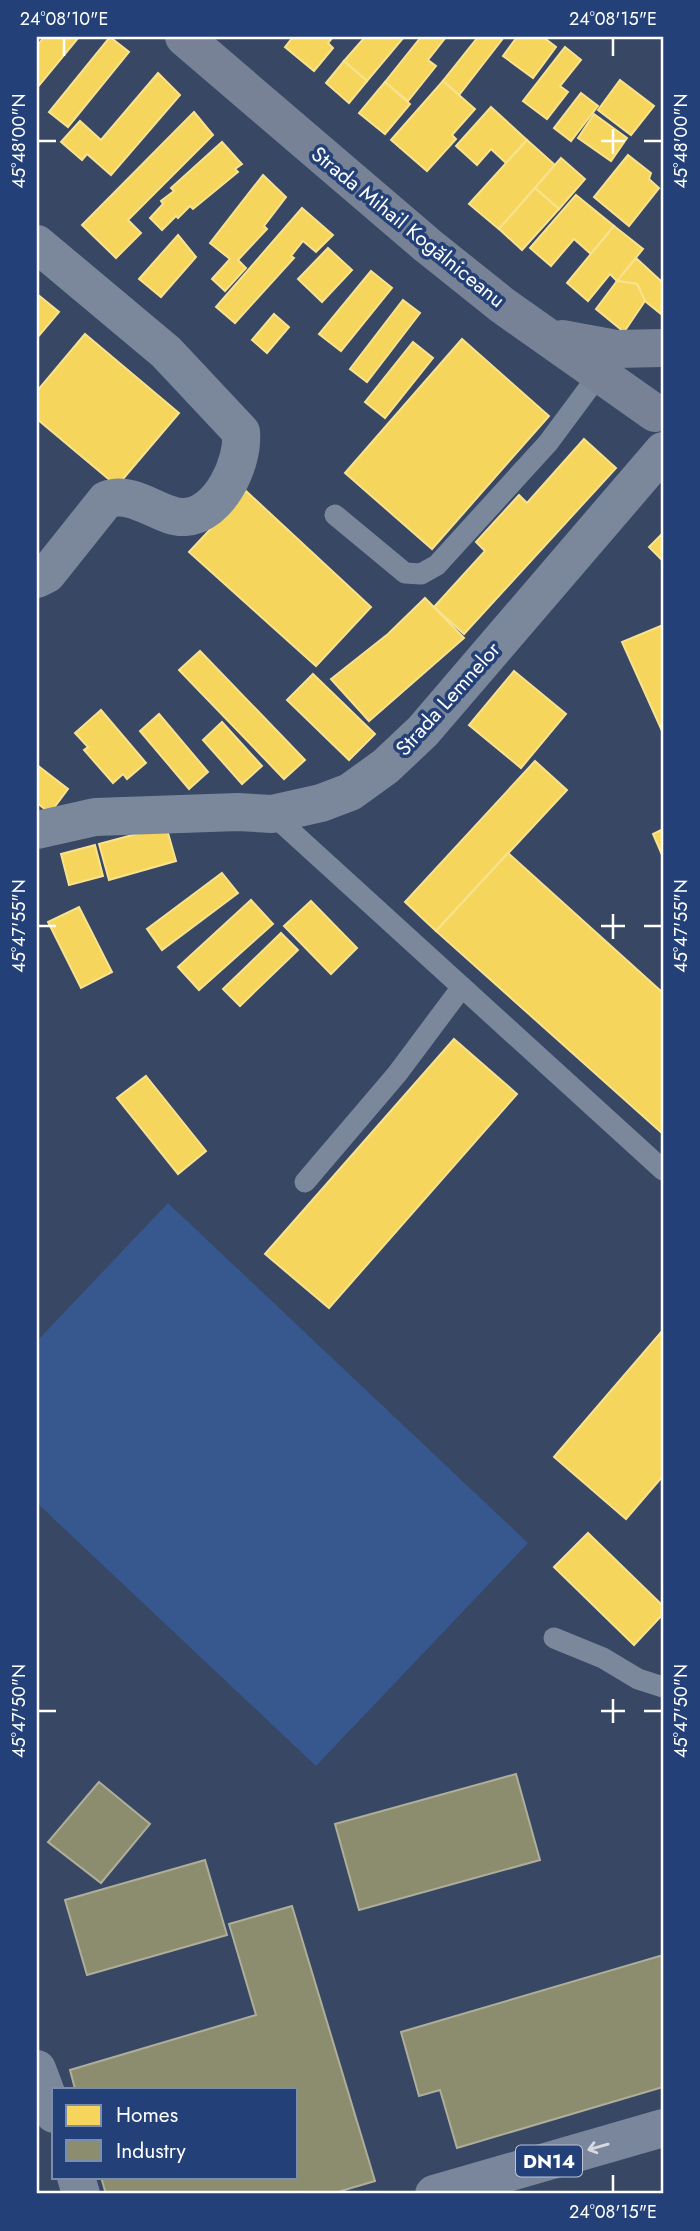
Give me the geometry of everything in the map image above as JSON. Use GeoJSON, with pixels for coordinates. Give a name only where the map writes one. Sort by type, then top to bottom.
{"type":"FeatureCollection","features":[{"type":"Feature","properties":{"kind":"main road","name":"Strada Mihail Kogălniceanu"},"geometry":{"type":"LineString","coordinates":[[184,37],[427,246],[543,335],[616,349],[663,348]]}},
{"type":"Feature","properties":{"kind":"main road"},"geometry":{"type":"LineString","coordinates":[[543,335],[600,373],[659,418]]}},
{"type":"Feature","properties":{"kind":"main road"},"geometry":{"type":"LineString","coordinates":[[659,418],[650,398],[650,382],[663,358]]}},
{"type":"Feature","properties":{"kind":"main road","name":"DN14"},"geometry":{"type":"LineString","coordinates":[[434,2194],[663,2128]]}},
{"type":"Feature","properties":{"kind":"street"},"geometry":{"type":"LineString","coordinates":[[37,244],[166,352],[241,432],[242,447],[234,478],[203,510],[185,517],[127,498],[116,496],[106,500],[47,574],[37,579]]}},
{"type":"Feature","properties":{"kind":"street","name":"Strada Lemnelor"},"geometry":{"type":"LineString","coordinates":[[37,830],[95,817],[142,813],[272,814],[321,803],[350,792],[386,766],[423,731],[663,451]]}},
{"type":"Feature","properties":{"kind":"street"},"geometry":{"type":"LineString","coordinates":[[37,2069],[52,2109]]}},
{"type":"Feature","properties":{"kind":"lane"},"geometry":{"type":"LineString","coordinates":[[335,515],[405,573],[421,574],[437,565],[548,443],[600,373]]}},
{"type":"Feature","properties":{"kind":"lane"},"geometry":{"type":"LineString","coordinates":[[272,814],[663,1170]]}},
{"type":"Feature","properties":{"kind":"lane"},"geometry":{"type":"LineString","coordinates":[[304,1182],[397,1074],[462,987]]}},
{"type":"Feature","properties":{"kind":"lane"},"geometry":{"type":"LineString","coordinates":[[554,1638],[603,1658],[638,1679],[663,1687]]}},
{"type":"Feature","properties":{"kind":"shaded area"},"geometry":{"type":"Polygon","coordinates":[[[168,1203],[528,1543],[316,1766],[37,1503],[37,1341],[168,1203]]]}},
{"type":"Feature","properties":{"kind":"building: Homes"},"geometry":{"type":"Polygon","coordinates":[[[44,37],[79,37],[37,88],[37,46],[44,37]]]}},
{"type":"Feature","properties":{"kind":"building: Homes"},"geometry":{"type":"Polygon","coordinates":[[[110,37],[129,52],[68,127],[49,112],[110,37]]]}},
{"type":"Feature","properties":{"kind":"building: Homes"},"geometry":{"type":"Polygon","coordinates":[[[293,37],[333,37],[328,43],[333,48],[314,71],[285,47],[293,37]]]}},
{"type":"Feature","properties":{"kind":"building: Homes"},"geometry":{"type":"Polygon","coordinates":[[[365,37],[404,37],[367,81],[344,61],[365,37]]]}},
{"type":"Feature","properties":{"kind":"building: Homes"},"geometry":{"type":"Polygon","coordinates":[[[421,37],[446,37],[428,60],[436,66],[408,101],[385,82],[421,37]]]}},
{"type":"Feature","properties":{"kind":"building: Homes"},"geometry":{"type":"Polygon","coordinates":[[[478,37],[504,37],[459,95],[443,81],[478,37]]]}},
{"type":"Feature","properties":{"kind":"building: Homes"},"geometry":{"type":"Polygon","coordinates":[[[517,37],[543,37],[556,47],[533,78],[503,56],[517,37]]]}},
{"type":"Feature","properties":{"kind":"building: Homes"},"geometry":{"type":"Polygon","coordinates":[[[565,47],[581,60],[560,86],[568,92],[547,119],[523,101],[565,47]]]}},
{"type":"Feature","properties":{"kind":"building: Homes"},"geometry":{"type":"Polygon","coordinates":[[[344,61],[367,81],[349,103],[326,83],[344,61]]]}},
{"type":"Feature","properties":{"kind":"building: Homes"},"geometry":{"type":"Polygon","coordinates":[[[158,73],[180,95],[111,175],[87,154],[82,160],[61,142],[80,121],[101,140],[158,73]]]}},
{"type":"Feature","properties":{"kind":"building: Homes"},"geometry":{"type":"Polygon","coordinates":[[[620,80],[654,106],[631,135],[598,110],[620,80]]]}},
{"type":"Feature","properties":{"kind":"building: Homes"},"geometry":{"type":"Polygon","coordinates":[[[443,81],[475,109],[452,135],[456,139],[427,171],[391,140],[443,81]]]}},
{"type":"Feature","properties":{"kind":"building: Homes"},"geometry":{"type":"Polygon","coordinates":[[[385,82],[410,104],[385,134],[359,113],[385,82]]]}},
{"type":"Feature","properties":{"kind":"building: Homes"},"geometry":{"type":"Polygon","coordinates":[[[581,93],[598,106],[571,141],[554,128],[581,93]]]}},
{"type":"Feature","properties":{"kind":"building: Homes"},"geometry":{"type":"Polygon","coordinates":[[[491,107],[527,140],[506,163],[491,149],[477,165],[456,146],[491,107]]]}},
{"type":"Feature","properties":{"kind":"building: Homes"},"geometry":{"type":"Polygon","coordinates":[[[194,112],[213,135],[128,220],[141,233],[116,258],[82,225],[194,112]]]}},
{"type":"Feature","properties":{"kind":"building: Homes"},"geometry":{"type":"Polygon","coordinates":[[[594,114],[627,138],[611,161],[578,138],[594,114]]]}},
{"type":"Feature","properties":{"kind":"building: Homes"},"geometry":{"type":"Polygon","coordinates":[[[527,140],[555,165],[499,229],[469,204],[527,140]]]}},
{"type":"Feature","properties":{"kind":"building: Homes"},"geometry":{"type":"Polygon","coordinates":[[[222,142],[242,164],[235,169],[238,172],[193,209],[190,206],[178,218],[176,216],[162,230],[150,218],[163,204],[161,201],[174,191],[171,188],[222,142]]]}},
{"type":"Feature","properties":{"kind":"building: Homes"},"geometry":{"type":"Polygon","coordinates":[[[628,155],[651,173],[649,179],[659,188],[629,226],[594,197],[628,155]]]}},
{"type":"Feature","properties":{"kind":"building: Homes"},"geometry":{"type":"Polygon","coordinates":[[[561,158],[585,179],[559,209],[535,188],[561,158]]]}},
{"type":"Feature","properties":{"kind":"building: Homes"},"geometry":{"type":"Polygon","coordinates":[[[263,175],[286,197],[264,226],[267,229],[238,260],[246,268],[225,291],[212,279],[230,259],[210,243],[263,175]]]}},
{"type":"Feature","properties":{"kind":"building: Homes"},"geometry":{"type":"Polygon","coordinates":[[[535,188],[559,209],[522,250],[499,229],[535,188]]]}},
{"type":"Feature","properties":{"kind":"building: Homes"},"geometry":{"type":"Polygon","coordinates":[[[576,195],[614,226],[591,254],[574,239],[551,266],[530,248],[576,195]]]}},
{"type":"Feature","properties":{"kind":"building: Homes"},"geometry":{"type":"Polygon","coordinates":[[[302,208],[333,235],[316,252],[303,241],[291,256],[294,258],[235,323],[216,307],[302,208]]]}},
{"type":"Feature","properties":{"kind":"building: Homes"},"geometry":{"type":"Polygon","coordinates":[[[614,226],[643,249],[617,281],[610,274],[588,301],[567,283],[614,226]]]}},
{"type":"Feature","properties":{"kind":"building: Homes"},"geometry":{"type":"Polygon","coordinates":[[[178,235],[196,257],[161,297],[139,279],[178,235]]]}},
{"type":"Feature","properties":{"kind":"building: Homes"},"geometry":{"type":"Polygon","coordinates":[[[328,248],[352,270],[322,302],[298,279],[328,248]]]}},
{"type":"Feature","properties":{"kind":"building: Homes"},"geometry":{"type":"Polygon","coordinates":[[[636,258],[663,283],[661,314],[645,301],[637,284],[617,281],[636,258]]]}},
{"type":"Feature","properties":{"kind":"building: Homes"},"geometry":{"type":"Polygon","coordinates":[[[371,271],[392,288],[341,351],[319,334],[371,271]]]}},
{"type":"Feature","properties":{"kind":"building: Homes"},"geometry":{"type":"Polygon","coordinates":[[[617,281],[637,284],[645,301],[624,332],[596,309],[617,281]]]}},
{"type":"Feature","properties":{"kind":"building: Homes"},"geometry":{"type":"Polygon","coordinates":[[[37,294],[59,312],[37,338],[37,294]]]}},
{"type":"Feature","properties":{"kind":"building: Homes"},"geometry":{"type":"Polygon","coordinates":[[[403,300],[420,313],[367,382],[350,369],[403,300]]]}},
{"type":"Feature","properties":{"kind":"building: Homes"},"geometry":{"type":"Polygon","coordinates":[[[274,314],[289,327],[267,353],[252,340],[274,314]]]}},
{"type":"Feature","properties":{"kind":"building: Homes"},"geometry":{"type":"Polygon","coordinates":[[[85,334],[179,413],[117,486],[37,419],[37,391],[85,334]]]}},
{"type":"Feature","properties":{"kind":"building: Homes"},"geometry":{"type":"Polygon","coordinates":[[[462,339],[549,416],[432,549],[345,473],[462,339]]]}},
{"type":"Feature","properties":{"kind":"building: Homes"},"geometry":{"type":"Polygon","coordinates":[[[413,342],[433,358],[385,418],[365,402],[413,342]]]}},
{"type":"Feature","properties":{"kind":"building: Homes"},"geometry":{"type":"Polygon","coordinates":[[[584,439],[616,468],[464,634],[434,607],[485,551],[476,542],[519,495],[527,503],[584,439]]]}},
{"type":"Feature","properties":{"kind":"building: Homes"},"geometry":{"type":"Polygon","coordinates":[[[246,491],[371,607],[316,666],[189,552],[246,491]]]}},
{"type":"Feature","properties":{"kind":"building: Homes"},"geometry":{"type":"Polygon","coordinates":[[[663,533],[663,561],[649,547],[663,533]]]}},
{"type":"Feature","properties":{"kind":"building: Homes"},"geometry":{"type":"Polygon","coordinates":[[[425,598],[464,638],[369,721],[331,679],[388,634],[425,598]]]}},
{"type":"Feature","properties":{"kind":"building: Homes"},"geometry":{"type":"Polygon","coordinates":[[[663,625],[663,733],[622,642],[663,625]]]}},
{"type":"Feature","properties":{"kind":"building: Homes"},"geometry":{"type":"Polygon","coordinates":[[[200,651],[305,760],[284,779],[179,670],[200,651]]]}},
{"type":"Feature","properties":{"kind":"building: Homes"},"geometry":{"type":"Polygon","coordinates":[[[514,671],[566,714],[521,768],[469,725],[514,671]]]}},
{"type":"Feature","properties":{"kind":"building: Homes"},"geometry":{"type":"Polygon","coordinates":[[[313,674],[375,734],[349,760],[287,700],[313,674]]]}},
{"type":"Feature","properties":{"kind":"building: Homes"},"geometry":{"type":"Polygon","coordinates":[[[101,710],[146,763],[127,779],[123,774],[113,783],[84,750],[88,747],[75,733],[101,710]]]}},
{"type":"Feature","properties":{"kind":"building: Homes"},"geometry":{"type":"Polygon","coordinates":[[[159,714],[208,772],[189,789],[140,731],[159,714]]]}},
{"type":"Feature","properties":{"kind":"building: Homes"},"geometry":{"type":"Polygon","coordinates":[[[222,722],[262,766],[242,784],[203,740],[222,722]]]}},
{"type":"Feature","properties":{"kind":"building: Homes"},"geometry":{"type":"Polygon","coordinates":[[[535,761],[567,790],[436,931],[405,902],[535,761]]]}},
{"type":"Feature","properties":{"kind":"building: Homes"},"geometry":{"type":"Polygon","coordinates":[[[37,765],[68,789],[50,813],[37,803],[37,765]]]}},
{"type":"Feature","properties":{"kind":"building: Homes"},"geometry":{"type":"Polygon","coordinates":[[[166,826],[176,861],[109,880],[99,844],[166,826]]]}},
{"type":"Feature","properties":{"kind":"building: Homes"},"geometry":{"type":"Polygon","coordinates":[[[663,829],[663,857],[653,834],[663,829]]]}},
{"type":"Feature","properties":{"kind":"building: Homes"},"geometry":{"type":"Polygon","coordinates":[[[95,845],[103,876],[69,885],[61,854],[95,845]]]}},
{"type":"Feature","properties":{"kind":"building: Homes"},"geometry":{"type":"Polygon","coordinates":[[[508,853],[663,993],[663,1134],[436,931],[508,853]]]}},
{"type":"Feature","properties":{"kind":"building: Homes"},"geometry":{"type":"Polygon","coordinates":[[[222,873],[238,893],[162,950],[147,929],[222,873]]]}},
{"type":"Feature","properties":{"kind":"building: Homes"},"geometry":{"type":"Polygon","coordinates":[[[251,900],[273,924],[199,990],[178,967],[251,900]]]}},
{"type":"Feature","properties":{"kind":"building: Homes"},"geometry":{"type":"Polygon","coordinates":[[[311,901],[357,948],[331,974],[284,926],[311,901]]]}},
{"type":"Feature","properties":{"kind":"building: Homes"},"geometry":{"type":"Polygon","coordinates":[[[79,907],[112,972],[81,988],[48,922],[79,907]]]}},
{"type":"Feature","properties":{"kind":"building: Homes"},"geometry":{"type":"Polygon","coordinates":[[[281,933],[298,950],[240,1006],[223,989],[281,933]]]}},
{"type":"Feature","properties":{"kind":"building: Homes"},"geometry":{"type":"Polygon","coordinates":[[[454,1039],[517,1094],[329,1308],[265,1254],[454,1039]]]}},
{"type":"Feature","properties":{"kind":"building: Homes"},"geometry":{"type":"Polygon","coordinates":[[[146,1076],[206,1151],[178,1174],[117,1098],[146,1076]]]}},
{"type":"Feature","properties":{"kind":"building: Homes"},"geometry":{"type":"Polygon","coordinates":[[[663,1330],[663,1476],[626,1519],[554,1457],[663,1330]]]}},
{"type":"Feature","properties":{"kind":"building: Homes"},"geometry":{"type":"Polygon","coordinates":[[[588,1533],[663,1606],[663,1614],[634,1645],[554,1567],[588,1533]]]}},
{"type":"Feature","properties":{"kind":"building: Industry"},"geometry":{"type":"Polygon","coordinates":[[[516,1774],[540,1860],[359,1910],[335,1824],[516,1774]]]}},
{"type":"Feature","properties":{"kind":"building: Industry"},"geometry":{"type":"Polygon","coordinates":[[[99,1782],[150,1824],[101,1883],[48,1842],[99,1782]]]}},
{"type":"Feature","properties":{"kind":"building: Industry"},"geometry":{"type":"Polygon","coordinates":[[[205,1860],[227,1935],[87,1975],[65,1900],[205,1860]]]}},
{"type":"Feature","properties":{"kind":"building: Industry"},"geometry":{"type":"Polygon","coordinates":[[[292,1906],[375,2181],[331,2194],[106,2194],[101,2178],[298,2178],[298,2088],[75,2088],[70,2070],[256,2015],[229,1924],[292,1906]]]}},
{"type":"Feature","properties":{"kind":"building: Industry"},"geometry":{"type":"Polygon","coordinates":[[[663,1955],[663,2087],[457,2148],[440,2090],[419,2096],[401,2032],[663,1955]]]}}]}
